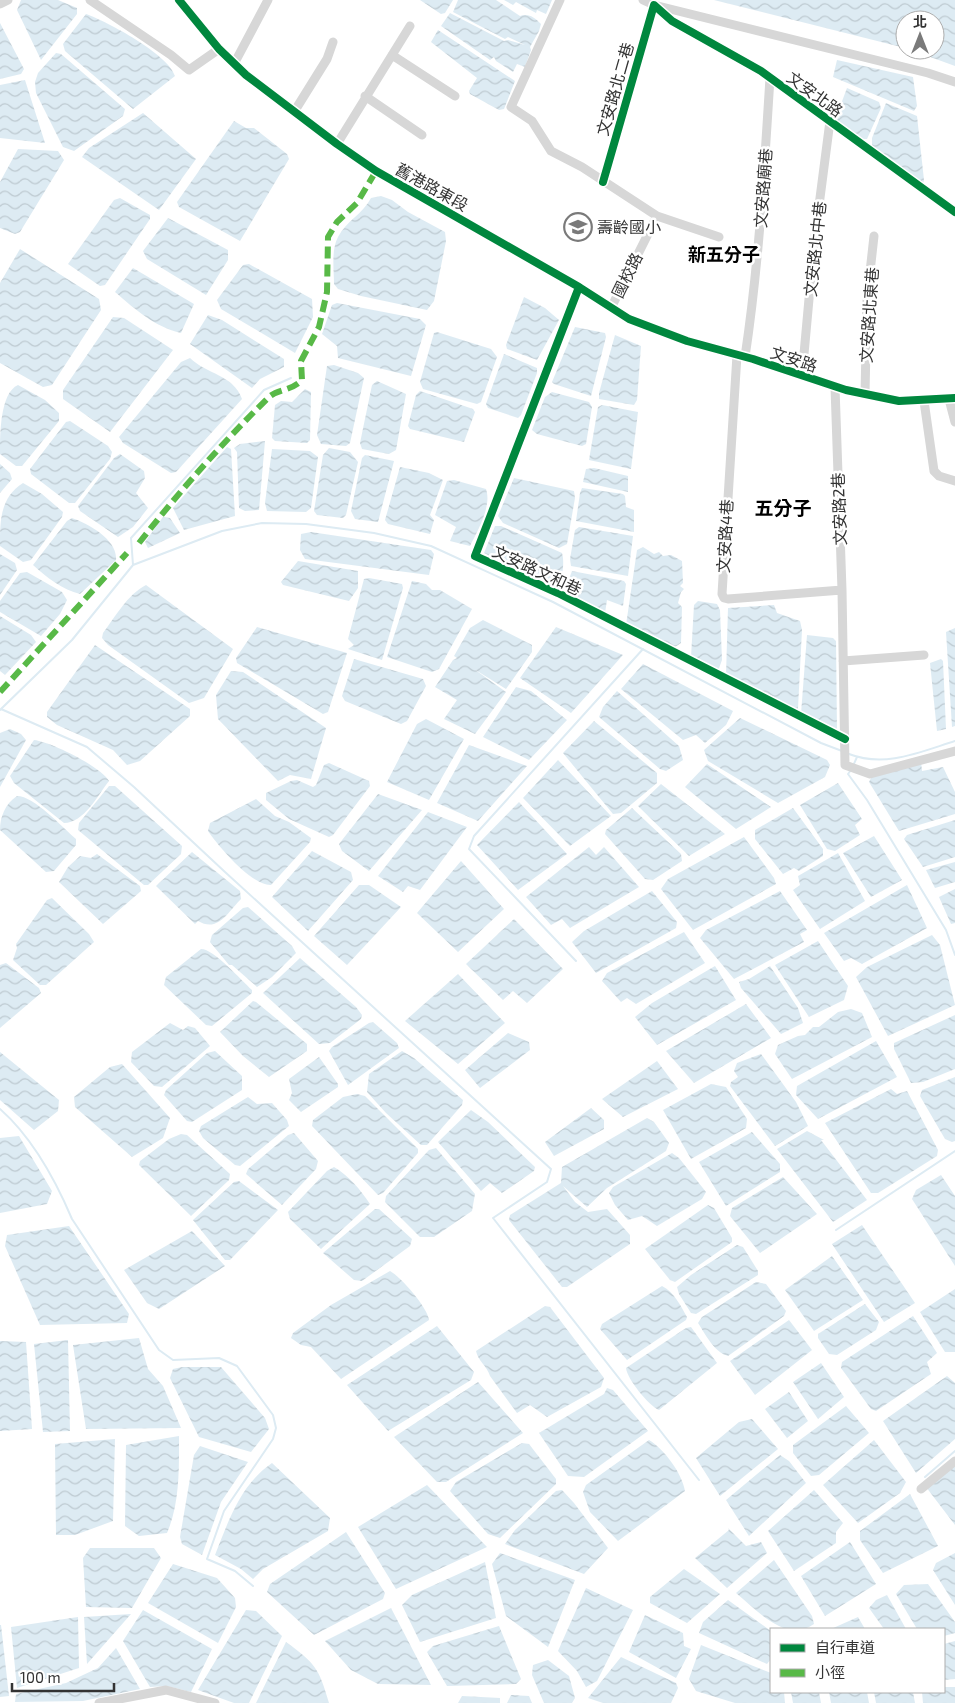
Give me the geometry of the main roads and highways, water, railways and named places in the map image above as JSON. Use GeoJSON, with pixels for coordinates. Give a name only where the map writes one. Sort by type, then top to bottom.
{"type":"FeatureCollection","features":[{"type":"Feature","properties":{"kind":"water"},"geometry":{"type":"Polygon","coordinates":[[[21,0],[58,0],[77,8],[77,14],[41,60],[17,10],[21,0]]]}},
{"type":"Feature","properties":{"kind":"water"},"geometry":{"type":"Polygon","coordinates":[[[420,0],[453,0],[445,13],[441,14],[420,0]]]}},
{"type":"Feature","properties":{"kind":"water"},"geometry":{"type":"Polygon","coordinates":[[[458,0],[496,0],[520,16],[529,16],[541,24],[530,47],[531,50],[525,67],[517,64],[513,72],[496,61],[494,57],[490,60],[441,26],[450,13],[504,41],[508,40],[525,45],[508,37],[505,39],[453,12],[458,0]]]}},
{"type":"Feature","properties":{"kind":"water"},"geometry":{"type":"Polygon","coordinates":[[[504,0],[552,0],[546,14],[537,10],[536,13],[516,2],[513,5],[504,0]]]}},
{"type":"Feature","properties":{"kind":"water"},"geometry":{"type":"Polygon","coordinates":[[[714,0],[955,0],[955,66],[938,60],[945,60],[945,10],[895,10],[895,45],[714,0]]]}},
{"type":"Feature","properties":{"kind":"water"},"geometry":{"type":"Polygon","coordinates":[[[86,14],[122,31],[150,49],[170,67],[175,76],[133,109],[65,51],[63,44],[86,14]]]}},
{"type":"Feature","properties":{"kind":"water"},"geometry":{"type":"Polygon","coordinates":[[[0,23],[24,69],[21,74],[0,79],[0,23]]]}},
{"type":"Feature","properties":{"kind":"water"},"geometry":{"type":"Polygon","coordinates":[[[438,30],[515,81],[504,109],[499,110],[470,94],[469,91],[477,78],[431,42],[438,30]]]}},
{"type":"Feature","properties":{"kind":"water"},"geometry":{"type":"Polygon","coordinates":[[[56,53],[61,54],[125,109],[123,116],[74,151],[63,147],[36,93],[35,82],[38,73],[56,53]]]}},
{"type":"Feature","properties":{"kind":"water"},"geometry":{"type":"Polygon","coordinates":[[[837,60],[913,77],[917,106],[914,111],[833,77],[837,60]]]}},
{"type":"Feature","properties":{"kind":"water"},"geometry":{"type":"Polygon","coordinates":[[[25,80],[45,143],[0,138],[0,85],[25,80]]]}},
{"type":"Feature","properties":{"kind":"water"},"geometry":{"type":"Polygon","coordinates":[[[847,88],[879,102],[881,108],[867,139],[859,139],[835,120],[847,88]]]}},
{"type":"Feature","properties":{"kind":"water"},"geometry":{"type":"Polygon","coordinates":[[[886,103],[917,116],[923,185],[872,147],[872,138],[886,103]]]}},
{"type":"Feature","properties":{"kind":"water"},"geometry":{"type":"Polygon","coordinates":[[[143,113],[196,159],[159,210],[82,157],[89,148],[143,113]]]}},
{"type":"Feature","properties":{"kind":"water"},"geometry":{"type":"Polygon","coordinates":[[[234,121],[246,128],[254,128],[287,154],[289,159],[240,241],[179,207],[177,202],[234,121]]]}},
{"type":"Feature","properties":{"kind":"water"},"geometry":{"type":"Polygon","coordinates":[[[18,149],[58,151],[64,160],[20,232],[15,234],[0,228],[0,182],[18,149]]]}},
{"type":"Feature","properties":{"kind":"water"},"geometry":{"type":"Polygon","coordinates":[[[381,196],[392,200],[408,212],[445,232],[446,241],[434,301],[427,310],[361,296],[338,289],[334,284],[334,254],[336,242],[341,231],[364,209],[371,198],[381,196]]]}},
{"type":"Feature","properties":{"kind":"water"},"geometry":{"type":"Polygon","coordinates":[[[120,198],[150,215],[150,219],[105,285],[100,286],[68,264],[114,200],[120,198]]]}},
{"type":"Feature","properties":{"kind":"water"},"geometry":{"type":"Polygon","coordinates":[[[168,218],[228,250],[228,260],[206,295],[147,259],[143,251],[168,218]]]}},
{"type":"Feature","properties":{"kind":"water"},"geometry":{"type":"Polygon","coordinates":[[[20,249],[99,299],[101,310],[52,385],[43,387],[0,363],[0,283],[20,249]]]}},
{"type":"Feature","properties":{"kind":"water"},"geometry":{"type":"Polygon","coordinates":[[[249,264],[312,299],[313,317],[295,353],[221,309],[217,300],[243,265],[249,264]]]}},
{"type":"Feature","properties":{"kind":"water"},"geometry":{"type":"Polygon","coordinates":[[[133,268],[194,304],[181,333],[154,322],[115,292],[133,268]]]}},
{"type":"Feature","properties":{"kind":"water"},"geometry":{"type":"Polygon","coordinates":[[[524,297],[545,308],[559,320],[537,360],[507,349],[506,345],[524,297]]]}},
{"type":"Feature","properties":{"kind":"water"},"geometry":{"type":"Polygon","coordinates":[[[337,303],[420,319],[426,325],[411,376],[338,358],[337,346],[322,334],[332,305],[337,303]]]}},
{"type":"Feature","properties":{"kind":"water"},"geometry":{"type":"Polygon","coordinates":[[[208,315],[222,320],[284,359],[284,367],[260,379],[252,388],[190,344],[208,315]]]}},
{"type":"Feature","properties":{"kind":"water"},"geometry":{"type":"Polygon","coordinates":[[[113,317],[124,318],[173,350],[110,432],[63,399],[63,390],[113,317]]]}},
{"type":"Feature","properties":{"kind":"water"},"geometry":{"type":"Polygon","coordinates":[[[575,327],[605,333],[606,337],[591,396],[552,382],[575,327]]]}},
{"type":"Feature","properties":{"kind":"water"},"geometry":{"type":"Polygon","coordinates":[[[437,332],[491,349],[497,357],[481,402],[477,404],[423,389],[420,382],[434,333],[437,332]]]}},
{"type":"Feature","properties":{"kind":"water"},"geometry":{"type":"Polygon","coordinates":[[[615,335],[641,346],[637,400],[634,405],[599,399],[615,335]]]}},
{"type":"Feature","properties":{"kind":"water"},"geometry":{"type":"Polygon","coordinates":[[[504,354],[537,368],[537,373],[521,415],[518,418],[488,408],[486,404],[504,354]]]}},
{"type":"Feature","properties":{"kind":"water"},"geometry":{"type":"Polygon","coordinates":[[[190,358],[233,385],[242,399],[176,472],[171,473],[123,443],[119,437],[181,362],[190,358]]]}},
{"type":"Feature","properties":{"kind":"water"},"geometry":{"type":"Polygon","coordinates":[[[334,365],[358,373],[364,378],[350,443],[346,446],[321,444],[317,435],[327,366],[334,365]]]}},
{"type":"Feature","properties":{"kind":"water"},"geometry":{"type":"Polygon","coordinates":[[[377,381],[406,394],[396,450],[389,454],[362,449],[360,443],[372,385],[377,381]]]}},
{"type":"Feature","properties":{"kind":"water"},"geometry":{"type":"Polygon","coordinates":[[[18,385],[45,400],[59,413],[59,421],[22,466],[16,466],[0,454],[4,405],[12,389],[18,385]]]}},
{"type":"Feature","properties":{"kind":"water"},"geometry":{"type":"Polygon","coordinates":[[[305,389],[311,392],[310,440],[307,443],[275,441],[272,438],[275,405],[281,401],[292,402],[305,389]]]}},
{"type":"Feature","properties":{"kind":"water"},"geometry":{"type":"Polygon","coordinates":[[[420,391],[473,409],[475,412],[464,442],[410,429],[408,426],[416,395],[420,391]]]}},
{"type":"Feature","properties":{"kind":"water"},"geometry":{"type":"Polygon","coordinates":[[[552,392],[589,402],[592,407],[586,444],[582,446],[537,434],[532,430],[545,397],[552,392]]]}},
{"type":"Feature","properties":{"kind":"water"},"geometry":{"type":"Polygon","coordinates":[[[602,405],[638,412],[631,469],[589,460],[598,407],[602,405]]]}},
{"type":"Feature","properties":{"kind":"water"},"geometry":{"type":"Polygon","coordinates":[[[70,421],[108,446],[112,452],[110,459],[75,503],[69,503],[31,474],[30,469],[66,422],[70,421]]]}},
{"type":"Feature","properties":{"kind":"water"},"geometry":{"type":"Polygon","coordinates":[[[265,441],[259,510],[245,511],[239,508],[237,452],[234,448],[240,444],[265,441]]]}},
{"type":"Feature","properties":{"kind":"water"},"geometry":{"type":"Polygon","coordinates":[[[227,447],[231,449],[235,516],[184,530],[173,508],[227,447]]]}},
{"type":"Feature","properties":{"kind":"water"},"geometry":{"type":"Polygon","coordinates":[[[329,448],[350,452],[358,462],[346,515],[343,518],[317,515],[314,511],[323,455],[329,448]]]}},
{"type":"Feature","properties":{"kind":"water"},"geometry":{"type":"Polygon","coordinates":[[[272,449],[310,451],[318,457],[311,508],[306,512],[267,511],[265,503],[272,449]]]}},
{"type":"Feature","properties":{"kind":"water"},"geometry":{"type":"Polygon","coordinates":[[[120,454],[144,471],[145,478],[136,493],[148,508],[133,527],[118,537],[80,511],[78,506],[114,458],[120,454]]]}},
{"type":"Feature","properties":{"kind":"water"},"geometry":{"type":"Polygon","coordinates":[[[365,455],[394,461],[378,522],[355,519],[351,511],[362,458],[365,455]]]}},
{"type":"Feature","properties":{"kind":"water"},"geometry":{"type":"Polygon","coordinates":[[[0,464],[10,473],[12,479],[0,493],[0,464]]]}},
{"type":"Feature","properties":{"kind":"water"},"geometry":{"type":"Polygon","coordinates":[[[400,467],[429,473],[443,480],[430,515],[434,520],[430,534],[388,524],[385,520],[400,467]]]}},
{"type":"Feature","properties":{"kind":"water"},"geometry":{"type":"Polygon","coordinates":[[[594,468],[628,476],[628,492],[583,482],[586,469],[594,468]]]}},
{"type":"Feature","properties":{"kind":"water"},"geometry":{"type":"Polygon","coordinates":[[[514,478],[574,491],[575,498],[567,544],[559,548],[503,523],[498,516],[514,478]]]}},
{"type":"Feature","properties":{"kind":"water"},"geometry":{"type":"Polygon","coordinates":[[[454,480],[486,489],[486,510],[470,546],[450,541],[456,527],[435,515],[447,481],[454,480]]]}},
{"type":"Feature","properties":{"kind":"water"},"geometry":{"type":"Polygon","coordinates":[[[23,483],[42,494],[63,512],[62,517],[31,560],[23,562],[0,546],[0,527],[6,503],[15,489],[23,483]]]}},
{"type":"Feature","properties":{"kind":"water"},"geometry":{"type":"Polygon","coordinates":[[[582,488],[623,494],[626,507],[634,510],[634,532],[576,521],[582,488]]]}},
{"type":"Feature","properties":{"kind":"water"},"geometry":{"type":"Polygon","coordinates":[[[163,517],[170,518],[180,533],[148,548],[145,542],[163,517]]]}},
{"type":"Feature","properties":{"kind":"water"},"geometry":{"type":"Polygon","coordinates":[[[72,518],[86,524],[101,534],[112,546],[116,560],[80,594],[55,582],[33,565],[67,521],[72,518]]]}},
{"type":"Feature","properties":{"kind":"water"},"geometry":{"type":"Polygon","coordinates":[[[495,526],[501,526],[562,553],[562,572],[557,589],[484,553],[495,526]]]}},
{"type":"Feature","properties":{"kind":"water"},"geometry":{"type":"Polygon","coordinates":[[[579,527],[633,536],[628,576],[571,566],[570,559],[575,530],[579,527]]]}},
{"type":"Feature","properties":{"kind":"water"},"geometry":{"type":"Polygon","coordinates":[[[311,532],[431,550],[434,554],[429,575],[305,559],[300,550],[301,534],[311,532]]]}},
{"type":"Feature","properties":{"kind":"water"},"geometry":{"type":"Polygon","coordinates":[[[643,547],[654,554],[659,552],[663,556],[671,555],[682,561],[683,583],[680,586],[684,589],[681,592],[678,603],[682,607],[681,643],[672,649],[626,625],[637,550],[643,547]]]}},
{"type":"Feature","properties":{"kind":"water"},"geometry":{"type":"Polygon","coordinates":[[[0,554],[15,563],[17,570],[0,595],[0,554]]]}},
{"type":"Feature","properties":{"kind":"water"},"geometry":{"type":"Polygon","coordinates":[[[298,561],[358,571],[358,588],[349,601],[283,585],[281,582],[298,561]]]}},
{"type":"Feature","properties":{"kind":"water"},"geometry":{"type":"Polygon","coordinates":[[[572,571],[624,581],[626,584],[623,606],[607,600],[605,613],[565,590],[572,571]]]}},
{"type":"Feature","properties":{"kind":"water"},"geometry":{"type":"Polygon","coordinates":[[[27,572],[62,592],[67,600],[60,614],[41,636],[0,612],[0,601],[20,573],[27,572]]]}},
{"type":"Feature","properties":{"kind":"water"},"geometry":{"type":"Polygon","coordinates":[[[369,578],[402,584],[403,588],[382,660],[348,649],[354,645],[348,639],[364,579],[369,578]]]}},
{"type":"Feature","properties":{"kind":"water"},"geometry":{"type":"Polygon","coordinates":[[[412,581],[426,584],[432,590],[440,590],[472,609],[439,669],[432,672],[387,657],[412,581]]]}},
{"type":"Feature","properties":{"kind":"water"},"geometry":{"type":"Polygon","coordinates":[[[146,585],[233,649],[204,698],[189,703],[108,645],[102,638],[103,633],[122,606],[133,594],[146,585]]]}},
{"type":"Feature","properties":{"kind":"water"},"geometry":{"type":"Polygon","coordinates":[[[698,601],[717,604],[720,610],[722,660],[718,671],[691,657],[694,605],[698,601]]]}},
{"type":"Feature","properties":{"kind":"water"},"geometry":{"type":"Polygon","coordinates":[[[774,605],[777,613],[800,621],[802,630],[798,708],[796,712],[726,675],[728,608],[774,605]]]}},
{"type":"Feature","properties":{"kind":"water"},"geometry":{"type":"Polygon","coordinates":[[[0,616],[31,635],[36,642],[5,675],[0,671],[0,616]]]}},
{"type":"Feature","properties":{"kind":"water"},"geometry":{"type":"Polygon","coordinates":[[[483,620],[532,645],[532,652],[506,689],[474,669],[506,692],[475,734],[444,719],[457,700],[435,687],[453,660],[457,658],[454,656],[470,628],[483,620]]]}},
{"type":"Feature","properties":{"kind":"water"},"geometry":{"type":"Polygon","coordinates":[[[257,627],[347,653],[328,712],[323,714],[237,663],[236,658],[257,627]]]}},
{"type":"Feature","properties":{"kind":"water"},"geometry":{"type":"Polygon","coordinates":[[[556,627],[623,655],[571,713],[520,678],[556,627]]]}},
{"type":"Feature","properties":{"kind":"water"},"geometry":{"type":"Polygon","coordinates":[[[955,628],[955,726],[952,727],[946,632],[955,628]]]}},
{"type":"Feature","properties":{"kind":"water"},"geometry":{"type":"Polygon","coordinates":[[[807,635],[833,638],[836,641],[837,731],[801,714],[807,635]]]}},
{"type":"Feature","properties":{"kind":"water"},"geometry":{"type":"Polygon","coordinates":[[[95,645],[190,709],[190,716],[140,761],[127,765],[113,750],[57,725],[47,717],[47,712],[95,645]]]}},
{"type":"Feature","properties":{"kind":"water"},"geometry":{"type":"Polygon","coordinates":[[[354,659],[423,679],[426,686],[407,721],[401,724],[345,701],[342,696],[354,659]]]}},
{"type":"Feature","properties":{"kind":"water"},"geometry":{"type":"Polygon","coordinates":[[[941,659],[943,661],[946,729],[937,731],[930,663],[941,659]]]}},
{"type":"Feature","properties":{"kind":"water"},"geometry":{"type":"Polygon","coordinates":[[[643,664],[733,711],[726,725],[705,743],[696,735],[683,740],[621,689],[643,664]]]}},
{"type":"Feature","properties":{"kind":"water"},"geometry":{"type":"Polygon","coordinates":[[[231,671],[243,672],[326,728],[311,779],[290,775],[278,781],[218,719],[216,695],[231,671]]]}},
{"type":"Feature","properties":{"kind":"water"},"geometry":{"type":"Polygon","coordinates":[[[516,687],[531,691],[567,720],[529,760],[483,737],[516,687]]]}},
{"type":"Feature","properties":{"kind":"water"},"geometry":{"type":"Polygon","coordinates":[[[617,691],[679,746],[683,760],[666,771],[660,769],[599,717],[603,707],[617,691]]]}},
{"type":"Feature","properties":{"kind":"water"},"geometry":{"type":"Polygon","coordinates":[[[740,718],[827,760],[830,765],[825,777],[778,803],[708,761],[704,750],[740,718]]]}},
{"type":"Feature","properties":{"kind":"water"},"geometry":{"type":"Polygon","coordinates":[[[426,719],[464,739],[429,800],[387,782],[417,724],[426,719]]]}},
{"type":"Feature","properties":{"kind":"water"},"geometry":{"type":"Polygon","coordinates":[[[594,721],[657,773],[657,783],[621,813],[613,814],[563,753],[594,721]]]}},
{"type":"Feature","properties":{"kind":"water"},"geometry":{"type":"Polygon","coordinates":[[[10,729],[21,734],[26,740],[0,787],[0,733],[10,729]]]}},
{"type":"Feature","properties":{"kind":"water"},"geometry":{"type":"Polygon","coordinates":[[[34,740],[52,745],[86,762],[109,781],[90,807],[71,822],[64,823],[14,783],[10,776],[34,740]]]}},
{"type":"Feature","properties":{"kind":"water"},"geometry":{"type":"Polygon","coordinates":[[[469,745],[527,766],[478,821],[437,803],[469,745]]]}},
{"type":"Feature","properties":{"kind":"water"},"geometry":{"type":"Polygon","coordinates":[[[558,760],[611,816],[570,846],[523,798],[558,760]]]}},
{"type":"Feature","properties":{"kind":"water"},"geometry":{"type":"Polygon","coordinates":[[[921,762],[922,771],[943,767],[955,792],[955,814],[899,831],[869,782],[872,776],[921,762]]]}},
{"type":"Feature","properties":{"kind":"water"},"geometry":{"type":"Polygon","coordinates":[[[329,763],[369,781],[370,786],[333,835],[329,837],[289,819],[266,800],[266,793],[297,780],[313,787],[316,785],[324,765],[329,763]]]}},
{"type":"Feature","properties":{"kind":"water"},"geometry":{"type":"Polygon","coordinates":[[[707,764],[771,807],[736,829],[685,787],[707,764]]]}},
{"type":"Feature","properties":{"kind":"water"},"geometry":{"type":"Polygon","coordinates":[[[838,783],[862,819],[855,825],[860,835],[835,851],[827,849],[800,805],[838,783]]]}},
{"type":"Feature","properties":{"kind":"water"},"geometry":{"type":"Polygon","coordinates":[[[661,784],[725,834],[689,856],[638,806],[661,784]]]}},
{"type":"Feature","properties":{"kind":"water"},"geometry":{"type":"Polygon","coordinates":[[[109,786],[115,786],[182,846],[181,854],[148,885],[144,885],[78,830],[79,823],[109,786]]]}},
{"type":"Feature","properties":{"kind":"water"},"geometry":{"type":"Polygon","coordinates":[[[378,794],[422,810],[369,871],[342,851],[339,844],[378,794]]]}},
{"type":"Feature","properties":{"kind":"water"},"geometry":{"type":"Polygon","coordinates":[[[17,796],[24,797],[39,806],[76,839],[76,845],[54,871],[46,872],[0,830],[4,811],[17,796]]]}},
{"type":"Feature","properties":{"kind":"water"},"geometry":{"type":"Polygon","coordinates":[[[256,799],[275,816],[289,822],[311,838],[310,842],[271,885],[263,884],[246,873],[208,831],[210,823],[256,799]]]}},
{"type":"Feature","properties":{"kind":"water"},"geometry":{"type":"Polygon","coordinates":[[[519,802],[567,854],[518,890],[477,845],[519,802]]]}},
{"type":"Feature","properties":{"kind":"water"},"geometry":{"type":"Polygon","coordinates":[[[632,808],[681,854],[682,861],[653,880],[645,879],[605,834],[606,830],[632,808]]]}},
{"type":"Feature","properties":{"kind":"water"},"geometry":{"type":"Polygon","coordinates":[[[793,808],[823,849],[823,856],[799,871],[794,868],[783,874],[755,839],[755,830],[793,808]]]}},
{"type":"Feature","properties":{"kind":"water"},"geometry":{"type":"Polygon","coordinates":[[[428,812],[467,827],[420,890],[408,886],[403,892],[378,876],[428,812]]]}},
{"type":"Feature","properties":{"kind":"water"},"geometry":{"type":"Polygon","coordinates":[[[955,820],[955,857],[923,867],[904,839],[907,835],[955,820]]]}},
{"type":"Feature","properties":{"kind":"water"},"geometry":{"type":"Polygon","coordinates":[[[874,836],[902,880],[871,897],[843,853],[874,836]]]}},
{"type":"Feature","properties":{"kind":"water"},"geometry":{"type":"Polygon","coordinates":[[[744,837],[774,878],[776,884],[693,930],[661,889],[668,879],[744,837]]]}},
{"type":"Feature","properties":{"kind":"water"},"geometry":{"type":"Polygon","coordinates":[[[589,847],[596,855],[604,847],[639,887],[570,928],[562,919],[551,925],[526,897],[589,847]]]}},
{"type":"Feature","properties":{"kind":"water"},"geometry":{"type":"Polygon","coordinates":[[[312,851],[351,872],[353,880],[308,931],[272,897],[312,851]]]}},
{"type":"Feature","properties":{"kind":"water"},"geometry":{"type":"Polygon","coordinates":[[[192,852],[240,891],[241,899],[217,923],[205,924],[198,921],[195,924],[156,886],[192,852]]]}},
{"type":"Feature","properties":{"kind":"water"},"geometry":{"type":"Polygon","coordinates":[[[838,853],[865,901],[820,929],[793,890],[800,885],[798,876],[838,853]]]}},
{"type":"Feature","properties":{"kind":"water"},"geometry":{"type":"Polygon","coordinates":[[[97,854],[140,886],[141,891],[103,924],[59,882],[68,867],[80,856],[91,858],[97,854]]]}},
{"type":"Feature","properties":{"kind":"water"},"geometry":{"type":"Polygon","coordinates":[[[461,861],[504,909],[458,952],[417,913],[461,861]]]}},
{"type":"Feature","properties":{"kind":"water"},"geometry":{"type":"Polygon","coordinates":[[[955,862],[955,882],[935,888],[926,870],[955,862]]]}},
{"type":"Feature","properties":{"kind":"water"},"geometry":{"type":"Polygon","coordinates":[[[359,885],[369,885],[401,907],[347,965],[314,936],[359,885]]]}},
{"type":"Feature","properties":{"kind":"water"},"geometry":{"type":"Polygon","coordinates":[[[907,885],[927,928],[862,964],[851,958],[844,961],[824,933],[907,885]]]}},
{"type":"Feature","properties":{"kind":"water"},"geometry":{"type":"Polygon","coordinates":[[[955,889],[955,923],[951,924],[939,897],[955,889]]]}},
{"type":"Feature","properties":{"kind":"water"},"geometry":{"type":"Polygon","coordinates":[[[652,891],[677,922],[676,928],[596,973],[572,942],[584,931],[652,891]]]}},
{"type":"Feature","properties":{"kind":"water"},"geometry":{"type":"Polygon","coordinates":[[[780,891],[807,930],[800,934],[804,942],[734,979],[700,938],[706,930],[780,891]]]}},
{"type":"Feature","properties":{"kind":"water"},"geometry":{"type":"Polygon","coordinates":[[[52,898],[89,934],[94,942],[46,985],[40,985],[13,960],[17,948],[16,944],[47,900],[52,898]]]}},
{"type":"Feature","properties":{"kind":"water"},"geometry":{"type":"Polygon","coordinates":[[[248,907],[292,946],[296,953],[272,977],[257,987],[232,965],[229,965],[210,942],[212,935],[243,908],[248,907]]]}},
{"type":"Feature","properties":{"kind":"water"},"geometry":{"type":"Polygon","coordinates":[[[514,919],[563,969],[527,1003],[513,991],[503,1000],[466,964],[514,919]]]}},
{"type":"Feature","properties":{"kind":"water"},"geometry":{"type":"Polygon","coordinates":[[[684,932],[705,963],[636,1004],[627,998],[621,1002],[602,981],[607,973],[684,932]]]}},
{"type":"Feature","properties":{"kind":"water"},"geometry":{"type":"Polygon","coordinates":[[[932,935],[940,945],[955,1005],[888,1036],[856,977],[867,967],[932,935]]]}},
{"type":"Feature","properties":{"kind":"water"},"geometry":{"type":"Polygon","coordinates":[[[818,941],[848,986],[844,1000],[809,1017],[775,965],[818,941]]]}},
{"type":"Feature","properties":{"kind":"water"},"geometry":{"type":"Polygon","coordinates":[[[201,949],[220,959],[252,990],[252,993],[212,1026],[206,1025],[164,985],[166,977],[201,949]]]}},
{"type":"Feature","properties":{"kind":"water"},"geometry":{"type":"Polygon","coordinates":[[[300,958],[356,1007],[362,1015],[361,1019],[330,1043],[319,1044],[263,993],[300,958]]]}},
{"type":"Feature","properties":{"kind":"water"},"geometry":{"type":"Polygon","coordinates":[[[6,963],[39,988],[41,993],[0,1028],[0,965],[6,963]]]}},
{"type":"Feature","properties":{"kind":"water"},"geometry":{"type":"Polygon","coordinates":[[[715,966],[736,1000],[657,1045],[635,1017],[652,1003],[715,966]]]}},
{"type":"Feature","properties":{"kind":"water"},"geometry":{"type":"Polygon","coordinates":[[[770,966],[798,1008],[803,1023],[781,1034],[741,988],[739,982],[749,979],[770,966]]]}},
{"type":"Feature","properties":{"kind":"water"},"geometry":{"type":"Polygon","coordinates":[[[458,974],[505,1023],[458,1064],[405,1021],[458,974]]]}},
{"type":"Feature","properties":{"kind":"water"},"geometry":{"type":"Polygon","coordinates":[[[253,1001],[307,1044],[307,1051],[269,1077],[243,1056],[220,1032],[253,1001]]]}},
{"type":"Feature","properties":{"kind":"water"},"geometry":{"type":"Polygon","coordinates":[[[746,1004],[771,1038],[694,1083],[666,1051],[746,1004]]]}},
{"type":"Feature","properties":{"kind":"water"},"geometry":{"type":"Polygon","coordinates":[[[851,1009],[862,1013],[872,1037],[792,1079],[775,1054],[778,1045],[805,1035],[813,1027],[819,1027],[838,1012],[851,1009]]]}},
{"type":"Feature","properties":{"kind":"water"},"geometry":{"type":"Polygon","coordinates":[[[955,1015],[955,1069],[923,1082],[911,1083],[894,1049],[894,1043],[955,1015]]]}},
{"type":"Feature","properties":{"kind":"water"},"geometry":{"type":"Polygon","coordinates":[[[373,1022],[397,1043],[399,1048],[348,1085],[329,1051],[332,1047],[373,1022]]]}},
{"type":"Feature","properties":{"kind":"water"},"geometry":{"type":"Polygon","coordinates":[[[170,1023],[183,1030],[188,1026],[195,1028],[210,1046],[162,1087],[154,1086],[131,1062],[132,1052],[170,1023]]]}},
{"type":"Feature","properties":{"kind":"water"},"geometry":{"type":"Polygon","coordinates":[[[508,1033],[529,1042],[530,1050],[480,1088],[465,1070],[508,1033]]]}},
{"type":"Feature","properties":{"kind":"water"},"geometry":{"type":"Polygon","coordinates":[[[876,1041],[897,1077],[818,1119],[796,1095],[797,1086],[876,1041]]]}},
{"type":"Feature","properties":{"kind":"water"},"geometry":{"type":"Polygon","coordinates":[[[215,1051],[242,1076],[242,1090],[192,1122],[187,1121],[164,1095],[166,1090],[207,1053],[215,1051]]]}},
{"type":"Feature","properties":{"kind":"water"},"geometry":{"type":"Polygon","coordinates":[[[402,1051],[414,1058],[463,1100],[462,1105],[427,1145],[421,1145],[386,1113],[367,1092],[369,1074],[402,1051]]]}},
{"type":"Feature","properties":{"kind":"water"},"geometry":{"type":"Polygon","coordinates":[[[0,1052],[59,1100],[58,1111],[34,1130],[0,1100],[0,1052]]]}},
{"type":"Feature","properties":{"kind":"water"},"geometry":{"type":"Polygon","coordinates":[[[761,1054],[796,1102],[808,1126],[775,1146],[730,1086],[731,1082],[738,1077],[734,1071],[737,1063],[761,1054]]]}},
{"type":"Feature","properties":{"kind":"water"},"geometry":{"type":"Polygon","coordinates":[[[319,1057],[338,1084],[338,1087],[301,1112],[289,1100],[292,1093],[289,1079],[319,1057]]]}},
{"type":"Feature","properties":{"kind":"water"},"geometry":{"type":"Polygon","coordinates":[[[657,1061],[678,1089],[623,1117],[602,1099],[657,1061]]]}},
{"type":"Feature","properties":{"kind":"water"},"geometry":{"type":"Polygon","coordinates":[[[122,1064],[170,1118],[163,1138],[132,1157],[75,1107],[74,1097],[110,1067],[122,1064]]]}},
{"type":"Feature","properties":{"kind":"water"},"geometry":{"type":"Polygon","coordinates":[[[955,1077],[955,1141],[952,1142],[945,1139],[920,1096],[922,1090],[955,1077]]]}},
{"type":"Feature","properties":{"kind":"water"},"geometry":{"type":"Polygon","coordinates":[[[711,1084],[726,1087],[747,1119],[746,1128],[691,1159],[663,1110],[711,1084]]]}},
{"type":"Feature","properties":{"kind":"water"},"geometry":{"type":"Polygon","coordinates":[[[891,1089],[897,1094],[907,1091],[938,1150],[937,1156],[878,1193],[871,1193],[825,1123],[891,1089]]]}},
{"type":"Feature","properties":{"kind":"water"},"geometry":{"type":"Polygon","coordinates":[[[357,1094],[365,1096],[418,1149],[418,1153],[383,1193],[378,1195],[312,1126],[313,1120],[343,1097],[357,1094]]]}},
{"type":"Feature","properties":{"kind":"water"},"geometry":{"type":"Polygon","coordinates":[[[248,1097],[257,1104],[272,1103],[287,1120],[289,1126],[240,1166],[235,1165],[203,1138],[199,1131],[201,1126],[248,1097]]]}},
{"type":"Feature","properties":{"kind":"water"},"geometry":{"type":"Polygon","coordinates":[[[591,1108],[604,1120],[604,1129],[554,1156],[545,1142],[591,1108]]]}},
{"type":"Feature","properties":{"kind":"water"},"geometry":{"type":"Polygon","coordinates":[[[471,1110],[488,1122],[535,1167],[534,1171],[502,1193],[490,1183],[481,1191],[438,1142],[471,1110]]]}},
{"type":"Feature","properties":{"kind":"water"},"geometry":{"type":"Polygon","coordinates":[[[647,1118],[654,1122],[669,1143],[666,1151],[607,1188],[587,1207],[563,1186],[575,1202],[588,1212],[607,1209],[630,1235],[630,1244],[567,1287],[562,1287],[509,1220],[510,1215],[561,1183],[562,1167],[647,1118]]]}},
{"type":"Feature","properties":{"kind":"water"},"geometry":{"type":"Polygon","coordinates":[[[807,1131],[824,1140],[821,1140],[867,1200],[833,1222],[777,1149],[807,1131]]]}},
{"type":"Feature","properties":{"kind":"water"},"geometry":{"type":"Polygon","coordinates":[[[752,1132],[780,1164],[780,1172],[726,1206],[699,1162],[752,1132]]]}},
{"type":"Feature","properties":{"kind":"water"},"geometry":{"type":"Polygon","coordinates":[[[294,1133],[318,1161],[316,1169],[282,1205],[246,1174],[248,1169],[288,1135],[294,1133]]]}},
{"type":"Feature","properties":{"kind":"water"},"geometry":{"type":"Polygon","coordinates":[[[181,1134],[187,1135],[230,1174],[229,1180],[191,1216],[139,1165],[140,1161],[169,1139],[181,1134]]]}},
{"type":"Feature","properties":{"kind":"water"},"geometry":{"type":"Polygon","coordinates":[[[19,1136],[52,1191],[47,1204],[0,1213],[0,1138],[19,1136]]]}},
{"type":"Feature","properties":{"kind":"water"},"geometry":{"type":"Polygon","coordinates":[[[436,1148],[475,1194],[472,1211],[434,1237],[420,1237],[385,1202],[386,1196],[429,1150],[436,1148]]]}},
{"type":"Feature","properties":{"kind":"water"},"geometry":{"type":"Polygon","coordinates":[[[672,1153],[679,1158],[706,1192],[702,1199],[657,1226],[642,1216],[628,1220],[615,1205],[609,1193],[613,1187],[672,1153]]]}},
{"type":"Feature","properties":{"kind":"water"},"geometry":{"type":"Polygon","coordinates":[[[334,1167],[354,1183],[370,1204],[321,1249],[290,1219],[288,1212],[327,1171],[334,1167]]]}},
{"type":"Feature","properties":{"kind":"water"},"geometry":{"type":"Polygon","coordinates":[[[941,1175],[955,1196],[955,1266],[912,1199],[916,1190],[941,1175]]]}},
{"type":"Feature","properties":{"kind":"water"},"geometry":{"type":"Polygon","coordinates":[[[783,1177],[817,1214],[760,1253],[730,1216],[732,1208],[783,1177]]]}},
{"type":"Feature","properties":{"kind":"water"},"geometry":{"type":"Polygon","coordinates":[[[239,1181],[278,1210],[230,1260],[225,1260],[193,1220],[234,1182],[239,1181]]]}},
{"type":"Feature","properties":{"kind":"water"},"geometry":{"type":"Polygon","coordinates":[[[708,1205],[714,1208],[732,1238],[732,1242],[675,1282],[670,1280],[645,1249],[708,1205]]]}},
{"type":"Feature","properties":{"kind":"water"},"geometry":{"type":"Polygon","coordinates":[[[375,1209],[379,1209],[412,1239],[410,1246],[362,1281],[354,1280],[323,1253],[375,1209]]]}},
{"type":"Feature","properties":{"kind":"water"},"geometry":{"type":"Polygon","coordinates":[[[862,1225],[915,1303],[884,1322],[832,1244],[862,1225]]]}},
{"type":"Feature","properties":{"kind":"water"},"geometry":{"type":"Polygon","coordinates":[[[69,1226],[129,1314],[127,1323],[40,1325],[5,1246],[7,1235],[69,1226]]]}},
{"type":"Feature","properties":{"kind":"water"},"geometry":{"type":"Polygon","coordinates":[[[192,1231],[225,1266],[159,1309],[147,1303],[124,1270],[192,1231]]]}},
{"type":"Feature","properties":{"kind":"water"},"geometry":{"type":"Polygon","coordinates":[[[737,1245],[743,1247],[758,1271],[758,1275],[696,1314],[691,1313],[679,1294],[677,1287],[691,1275],[737,1245]]]}},
{"type":"Feature","properties":{"kind":"water"},"geometry":{"type":"Polygon","coordinates":[[[832,1256],[863,1300],[814,1331],[785,1290],[832,1256]]]}},
{"type":"Feature","properties":{"kind":"water"},"geometry":{"type":"Polygon","coordinates":[[[390,1271],[413,1293],[424,1308],[429,1320],[341,1379],[311,1347],[301,1345],[291,1338],[293,1333],[331,1305],[390,1271]]]}},
{"type":"Feature","properties":{"kind":"water"},"geometry":{"type":"Polygon","coordinates":[[[756,1282],[766,1284],[786,1311],[784,1316],[728,1356],[723,1354],[711,1342],[698,1323],[702,1317],[756,1282]]]}},
{"type":"Feature","properties":{"kind":"water"},"geometry":{"type":"Polygon","coordinates":[[[662,1286],[677,1300],[687,1317],[686,1320],[627,1360],[600,1329],[602,1324],[662,1286]]]}},
{"type":"Feature","properties":{"kind":"water"},"geometry":{"type":"Polygon","coordinates":[[[955,1289],[955,1352],[945,1352],[920,1312],[955,1289]]]}},
{"type":"Feature","properties":{"kind":"water"},"geometry":{"type":"Polygon","coordinates":[[[865,1304],[879,1322],[876,1330],[837,1355],[829,1354],[818,1338],[818,1334],[865,1304]]]}},
{"type":"Feature","properties":{"kind":"water"},"geometry":{"type":"Polygon","coordinates":[[[545,1306],[550,1307],[604,1378],[601,1387],[547,1417],[530,1405],[517,1413],[490,1376],[476,1351],[545,1306]]]}},
{"type":"Feature","properties":{"kind":"water"},"geometry":{"type":"Polygon","coordinates":[[[913,1316],[937,1353],[927,1362],[931,1374],[876,1411],[871,1409],[841,1368],[842,1362],[913,1316]]]}},
{"type":"Feature","properties":{"kind":"water"},"geometry":{"type":"Polygon","coordinates":[[[789,1320],[812,1350],[755,1395],[730,1361],[789,1320]]]}},
{"type":"Feature","properties":{"kind":"water"},"geometry":{"type":"Polygon","coordinates":[[[437,1326],[474,1372],[471,1380],[388,1431],[347,1385],[437,1326]]]}},
{"type":"Feature","properties":{"kind":"water"},"geometry":{"type":"Polygon","coordinates":[[[691,1327],[717,1363],[659,1410],[639,1392],[630,1379],[626,1368],[686,1328],[691,1327]]]}},
{"type":"Feature","properties":{"kind":"water"},"geometry":{"type":"Polygon","coordinates":[[[139,1338],[148,1369],[163,1386],[181,1428],[86,1429],[73,1345],[139,1338]]]}},
{"type":"Feature","properties":{"kind":"water"},"geometry":{"type":"Polygon","coordinates":[[[68,1340],[70,1431],[43,1432],[34,1344],[68,1340]]]}},
{"type":"Feature","properties":{"kind":"water"},"geometry":{"type":"Polygon","coordinates":[[[0,1341],[26,1342],[32,1429],[0,1431],[0,1341]]]}},
{"type":"Feature","properties":{"kind":"water"},"geometry":{"type":"Polygon","coordinates":[[[821,1363],[844,1397],[818,1419],[793,1382],[821,1363]]]}},
{"type":"Feature","properties":{"kind":"water"},"geometry":{"type":"Polygon","coordinates":[[[182,1367],[221,1367],[265,1418],[269,1429],[251,1452],[199,1437],[170,1378],[173,1369],[182,1367]]]}},
{"type":"Feature","properties":{"kind":"water"},"geometry":{"type":"Polygon","coordinates":[[[947,1376],[955,1383],[955,1439],[916,1473],[883,1421],[947,1376]]]}},
{"type":"Feature","properties":{"kind":"water"},"geometry":{"type":"Polygon","coordinates":[[[478,1382],[523,1433],[446,1482],[437,1482],[394,1437],[478,1382]]]}},
{"type":"Feature","properties":{"kind":"water"},"geometry":{"type":"Polygon","coordinates":[[[607,1388],[613,1390],[648,1431],[584,1477],[568,1476],[539,1433],[604,1394],[607,1388]]]}},
{"type":"Feature","properties":{"kind":"water"},"geometry":{"type":"Polygon","coordinates":[[[789,1392],[808,1421],[787,1438],[765,1409],[789,1392]]]}},
{"type":"Feature","properties":{"kind":"water"},"geometry":{"type":"Polygon","coordinates":[[[846,1406],[869,1433],[819,1475],[811,1476],[793,1453],[793,1445],[846,1406]]]}},
{"type":"Feature","properties":{"kind":"water"},"geometry":{"type":"Polygon","coordinates":[[[752,1419],[778,1449],[720,1496],[696,1458],[739,1422],[752,1419]]]}},
{"type":"Feature","properties":{"kind":"water"},"geometry":{"type":"Polygon","coordinates":[[[179,1436],[177,1498],[167,1533],[139,1536],[125,1526],[126,1445],[179,1436]]]}},
{"type":"Feature","properties":{"kind":"water"},"geometry":{"type":"Polygon","coordinates":[[[115,1439],[113,1521],[75,1535],[56,1535],[55,1444],[115,1439]]]}},
{"type":"Feature","properties":{"kind":"water"},"geometry":{"type":"Polygon","coordinates":[[[649,1440],[661,1449],[672,1462],[685,1491],[618,1541],[590,1512],[583,1492],[586,1485],[649,1440]]]}},
{"type":"Feature","properties":{"kind":"water"},"geometry":{"type":"Polygon","coordinates":[[[874,1440],[906,1482],[900,1493],[858,1523],[823,1485],[874,1440]]]}},
{"type":"Feature","properties":{"kind":"water"},"geometry":{"type":"Polygon","coordinates":[[[522,1443],[529,1444],[556,1479],[556,1484],[500,1538],[488,1534],[450,1491],[456,1482],[522,1443]]]}},
{"type":"Feature","properties":{"kind":"water"},"geometry":{"type":"Polygon","coordinates":[[[200,1446],[248,1462],[221,1502],[202,1555],[182,1544],[180,1537],[194,1455],[200,1446]]]}},
{"type":"Feature","properties":{"kind":"water"},"geometry":{"type":"Polygon","coordinates":[[[780,1455],[789,1461],[806,1483],[749,1536],[726,1500],[780,1455]]]}},
{"type":"Feature","properties":{"kind":"water"},"geometry":{"type":"Polygon","coordinates":[[[955,1459],[955,1525],[926,1487],[955,1459]]]}},
{"type":"Feature","properties":{"kind":"water"},"geometry":{"type":"Polygon","coordinates":[[[272,1463],[330,1518],[328,1531],[263,1569],[253,1579],[241,1569],[215,1555],[237,1504],[252,1482],[272,1463]]]}},
{"type":"Feature","properties":{"kind":"water"},"geometry":{"type":"Polygon","coordinates":[[[427,1485],[487,1547],[396,1589],[358,1527],[427,1485]]]}},
{"type":"Feature","properties":{"kind":"water"},"geometry":{"type":"Polygon","coordinates":[[[562,1490],[608,1548],[584,1574],[505,1544],[515,1530],[556,1491],[562,1490]]]}},
{"type":"Feature","properties":{"kind":"water"},"geometry":{"type":"Polygon","coordinates":[[[814,1490],[843,1523],[836,1532],[836,1543],[794,1571],[768,1531],[814,1490]]]}},
{"type":"Feature","properties":{"kind":"water"},"geometry":{"type":"Polygon","coordinates":[[[910,1494],[938,1546],[883,1573],[860,1540],[860,1531],[910,1494]]]}},
{"type":"Feature","properties":{"kind":"water"},"geometry":{"type":"Polygon","coordinates":[[[728,1528],[746,1546],[761,1542],[767,1553],[727,1588],[695,1558],[729,1530],[728,1528]]]}},
{"type":"Feature","properties":{"kind":"water"},"geometry":{"type":"Polygon","coordinates":[[[346,1532],[385,1593],[383,1599],[314,1635],[267,1592],[270,1584],[346,1532]]]}},
{"type":"Feature","properties":{"kind":"water"},"geometry":{"type":"Polygon","coordinates":[[[850,1542],[876,1584],[825,1616],[801,1576],[850,1542]]]}},
{"type":"Feature","properties":{"kind":"water"},"geometry":{"type":"Polygon","coordinates":[[[90,1548],[154,1548],[161,1558],[132,1608],[86,1607],[83,1558],[90,1548]]]}},
{"type":"Feature","properties":{"kind":"water"},"geometry":{"type":"Polygon","coordinates":[[[500,1553],[575,1580],[548,1647],[506,1616],[492,1564],[500,1553]]]}},
{"type":"Feature","properties":{"kind":"water"},"geometry":{"type":"Polygon","coordinates":[[[955,1553],[955,1605],[933,1570],[936,1563],[955,1553]]]}},
{"type":"Feature","properties":{"kind":"water"},"geometry":{"type":"Polygon","coordinates":[[[774,1560],[812,1616],[814,1624],[805,1628],[783,1627],[763,1616],[736,1593],[774,1560]]]}},
{"type":"Feature","properties":{"kind":"water"},"geometry":{"type":"Polygon","coordinates":[[[485,1562],[496,1618],[420,1642],[402,1605],[412,1595],[485,1562]]]}},
{"type":"Feature","properties":{"kind":"water"},"geometry":{"type":"Polygon","coordinates":[[[173,1564],[217,1578],[235,1598],[236,1607],[218,1643],[148,1603],[173,1564]]]}},
{"type":"Feature","properties":{"kind":"water"},"geometry":{"type":"Polygon","coordinates":[[[684,1569],[720,1594],[687,1623],[650,1603],[650,1597],[684,1569]]]}},
{"type":"Feature","properties":{"kind":"water"},"geometry":{"type":"Polygon","coordinates":[[[928,1584],[955,1622],[955,1633],[945,1636],[945,1628],[916,1628],[896,1594],[904,1585],[928,1584]]]}},
{"type":"Feature","properties":{"kind":"water"},"geometry":{"type":"Polygon","coordinates":[[[586,1588],[633,1610],[597,1681],[586,1687],[577,1671],[558,1651],[586,1588]]]}},
{"type":"Feature","properties":{"kind":"water"},"geometry":{"type":"Polygon","coordinates":[[[887,1595],[905,1628],[883,1628],[869,1608],[876,1600],[887,1595]]]}},
{"type":"Feature","properties":{"kind":"water"},"geometry":{"type":"Polygon","coordinates":[[[728,1600],[770,1630],[770,1660],[767,1664],[699,1633],[703,1622],[728,1600]]]}},
{"type":"Feature","properties":{"kind":"water"},"geometry":{"type":"Polygon","coordinates":[[[391,1608],[431,1685],[378,1684],[351,1670],[325,1641],[391,1608]]]}},
{"type":"Feature","properties":{"kind":"water"},"geometry":{"type":"Polygon","coordinates":[[[143,1610],[212,1649],[191,1692],[167,1686],[150,1687],[123,1641],[143,1610]]]}},
{"type":"Feature","properties":{"kind":"water"},"geometry":{"type":"Polygon","coordinates":[[[246,1610],[256,1611],[282,1636],[249,1703],[234,1703],[198,1690],[246,1610]]]}},
{"type":"Feature","properties":{"kind":"water"},"geometry":{"type":"Polygon","coordinates":[[[131,1614],[87,1664],[84,1617],[131,1614]]]}},
{"type":"Feature","properties":{"kind":"water"},"geometry":{"type":"Polygon","coordinates":[[[645,1615],[683,1633],[684,1646],[691,1649],[676,1678],[629,1652],[645,1615]]]}},
{"type":"Feature","properties":{"kind":"water"},"geometry":{"type":"Polygon","coordinates":[[[78,1617],[79,1668],[17,1688],[11,1627],[78,1617]]]}},
{"type":"Feature","properties":{"kind":"water"},"geometry":{"type":"Polygon","coordinates":[[[858,1617],[864,1628],[833,1628],[858,1617]]]}},
{"type":"Feature","properties":{"kind":"water"},"geometry":{"type":"Polygon","coordinates":[[[0,1625],[9,1696],[0,1697],[0,1625]]]}},
{"type":"Feature","properties":{"kind":"water"},"geometry":{"type":"Polygon","coordinates":[[[499,1626],[521,1679],[516,1684],[447,1686],[427,1652],[433,1646],[499,1626]]]}},
{"type":"Feature","properties":{"kind":"water"},"geometry":{"type":"Polygon","coordinates":[[[955,1641],[955,1679],[945,1680],[945,1644],[955,1641]]]}},
{"type":"Feature","properties":{"kind":"water"},"geometry":{"type":"Polygon","coordinates":[[[286,1642],[304,1655],[315,1667],[329,1703],[256,1703],[286,1642]]]}},
{"type":"Feature","properties":{"kind":"water"},"geometry":{"type":"Polygon","coordinates":[[[701,1645],[770,1673],[770,1693],[784,1693],[785,1703],[735,1703],[696,1691],[689,1679],[701,1645]]]}},
{"type":"Feature","properties":{"kind":"water"},"geometry":{"type":"Polygon","coordinates":[[[116,1648],[140,1689],[83,1701],[15,1702],[16,1694],[66,1683],[98,1668],[116,1648]]]}},
{"type":"Feature","properties":{"kind":"water"},"geometry":{"type":"Polygon","coordinates":[[[621,1657],[676,1683],[678,1688],[671,1703],[603,1703],[588,1698],[621,1657]]]}},
{"type":"Feature","properties":{"kind":"water"},"geometry":{"type":"Polygon","coordinates":[[[548,1660],[569,1676],[575,1698],[572,1703],[544,1703],[532,1675],[533,1665],[548,1660]]]}},
{"type":"Feature","properties":{"kind":"water"},"geometry":{"type":"Polygon","coordinates":[[[945,1687],[955,1687],[955,1703],[923,1703],[922,1693],[945,1693],[945,1687]]]}},
{"type":"Feature","properties":{"kind":"water"},"geometry":{"type":"Polygon","coordinates":[[[791,1693],[819,1693],[821,1703],[793,1703],[791,1693]]]}},
{"type":"Feature","properties":{"kind":"water"},"geometry":{"type":"Polygon","coordinates":[[[829,1693],[867,1693],[869,1703],[831,1703],[829,1693]]]}},
{"type":"Feature","properties":{"kind":"water"},"geometry":{"type":"Polygon","coordinates":[[[874,1693],[913,1693],[915,1703],[876,1703],[874,1693]]]}},
{"type":"Feature","properties":{"kind":"water"},"geometry":{"type":"Polygon","coordinates":[[[511,1695],[529,1696],[532,1703],[507,1703],[511,1695]]]}},
{"type":"Feature","properties":{"kind":"water"},"geometry":{"type":"Polygon","coordinates":[[[462,1696],[500,1698],[500,1703],[458,1703],[462,1696]]]}},
{"type":"Feature","properties":{"kind":"waterway"},"geometry":{"type":"LineString","coordinates":[[133,565],[131,538],[264,390],[291,378]]}},
{"type":"Feature","properties":{"kind":"waterway"},"geometry":{"type":"LineString","coordinates":[[0,710],[72,640],[133,565],[222,531],[262,523],[306,524],[374,533],[431,546],[553,602],[821,743],[842,751]]}},
{"type":"Feature","properties":{"kind":"waterway"},"geometry":{"type":"LineString","coordinates":[[576,961],[469,849],[474,836],[643,649]]}},
{"type":"Feature","properties":{"kind":"waterway"},"geometry":{"type":"LineString","coordinates":[[1,709],[87,747],[134,787],[551,1169],[547,1182],[493,1218],[699,1480]]}},
{"type":"Feature","properties":{"kind":"waterway"},"geometry":{"type":"LineString","coordinates":[[849,754],[862,758],[889,759],[916,754],[955,741]]}},
{"type":"Feature","properties":{"kind":"waterway"},"geometry":{"type":"LineString","coordinates":[[853,766],[857,757]]}},
{"type":"Feature","properties":{"kind":"waterway"},"geometry":{"type":"LineString","coordinates":[[851,770],[848,774],[867,800],[946,930],[955,955]]}},
{"type":"Feature","properties":{"kind":"waterway"},"geometry":{"type":"LineString","coordinates":[[0,1109],[12,1120],[33,1146],[50,1174],[72,1219],[159,1350],[173,1360],[219,1358],[237,1366],[273,1415],[276,1428],[273,1439],[224,1511],[207,1559],[235,1571],[253,1586]]}},
{"type":"Feature","properties":{"kind":"waterway"},"geometry":{"type":"LineString","coordinates":[[836,1230],[955,1151]]}},
{"type":"Feature","properties":{"kind":"waterway"},"geometry":{"type":"LineString","coordinates":[[925,1477],[955,1451]]}},
{"type":"Feature","properties":{"kind":"place","name":"壽齡國小"},"geometry":{"type":"Point","coordinates":[578,227]}},
{"type":"Feature","properties":{"kind":"district","name":"新五分子"},"geometry":{"type":"Point","coordinates":[724,255]}},
{"type":"Feature","properties":{"kind":"district","name":"五分子"},"geometry":{"type":"Point","coordinates":[783,508]}}]}
